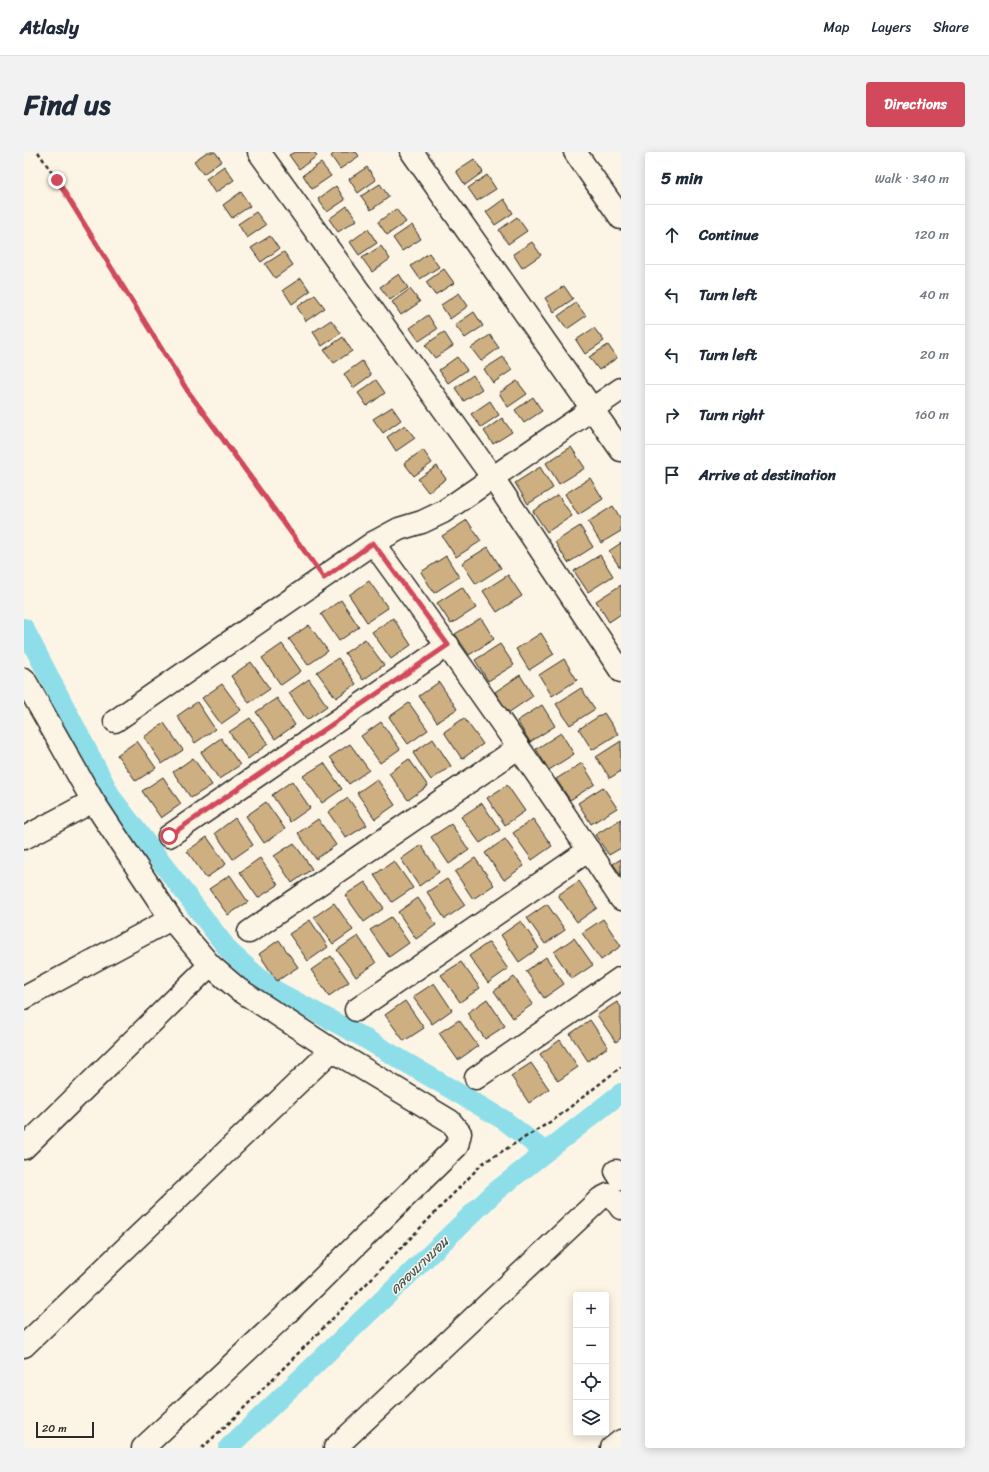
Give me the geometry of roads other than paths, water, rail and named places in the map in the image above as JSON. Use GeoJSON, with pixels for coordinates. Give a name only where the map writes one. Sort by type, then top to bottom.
{"type":"FeatureCollection","features":[{"type":"Feature","properties":{"kind":"street"},"geometry":{"type":"LineString","coordinates":[[259,152],[493,478],[621,671]]}},
{"type":"Feature","properties":{"kind":"street"},"geometry":{"type":"LineString","coordinates":[[412,152],[621,450]]}},
{"type":"Feature","properties":{"kind":"street"},"geometry":{"type":"LineString","coordinates":[[575,152],[618,207]]}},
{"type":"Feature","properties":{"kind":"street"},"geometry":{"type":"LineString","coordinates":[[115,721],[373,543],[399,529],[422,522],[443,512],[621,389]]}},
{"type":"Feature","properties":{"kind":"street"},"geometry":{"type":"LineString","coordinates":[[373,543],[448,645],[621,899]]}},
{"type":"Feature","properties":{"kind":"street"},"geometry":{"type":"LineString","coordinates":[[169,836],[448,645]]}},
{"type":"Feature","properties":{"kind":"street"},"geometry":{"type":"LineString","coordinates":[[24,679],[93,800],[171,919],[210,965],[238,989],[332,1050],[450,1121],[460,1133],[457,1146],[285,1314],[143,1448]]}},
{"type":"Feature","properties":{"kind":"street"},"geometry":{"type":"LineString","coordinates":[[249,932],[518,748]]}},
{"type":"Feature","properties":{"kind":"street"},"geometry":{"type":"LineString","coordinates":[[24,838],[93,800]]}},
{"type":"Feature","properties":{"kind":"street"},"geometry":{"type":"LineString","coordinates":[[356,1010],[589,850]]}},
{"type":"Feature","properties":{"kind":"street"},"geometry":{"type":"LineString","coordinates":[[24,998],[171,919]]}},
{"type":"Feature","properties":{"kind":"street"},"geometry":{"type":"LineString","coordinates":[[24,1148],[210,965]]}},
{"type":"Feature","properties":{"kind":"street"},"geometry":{"type":"LineString","coordinates":[[476,1078],[621,978]]}},
{"type":"Feature","properties":{"kind":"street"},"geometry":{"type":"LineString","coordinates":[[24,1346],[332,1050]]}},
{"type":"Feature","properties":{"kind":"street"},"geometry":{"type":"LineString","coordinates":[[335,1448],[600,1199],[608,1195],[616,1201],[621,1208]]}},
{"type":"Feature","properties":{"kind":"street"},"geometry":{"type":"LineString","coordinates":[[612,1448],[621,1441]]}},
{"type":"Feature","properties":{"kind":"waterway"},"geometry":{"type":"LineString","coordinates":[[24,628],[112,798],[230,952],[271,988],[364,1038],[504,1120],[545,1152]]}},
{"type":"Feature","properties":{"kind":"waterway","name":"คลองบางบอน"},"geometry":{"type":"LineString","coordinates":[[228,1448],[496,1191],[621,1093]]}}]}
